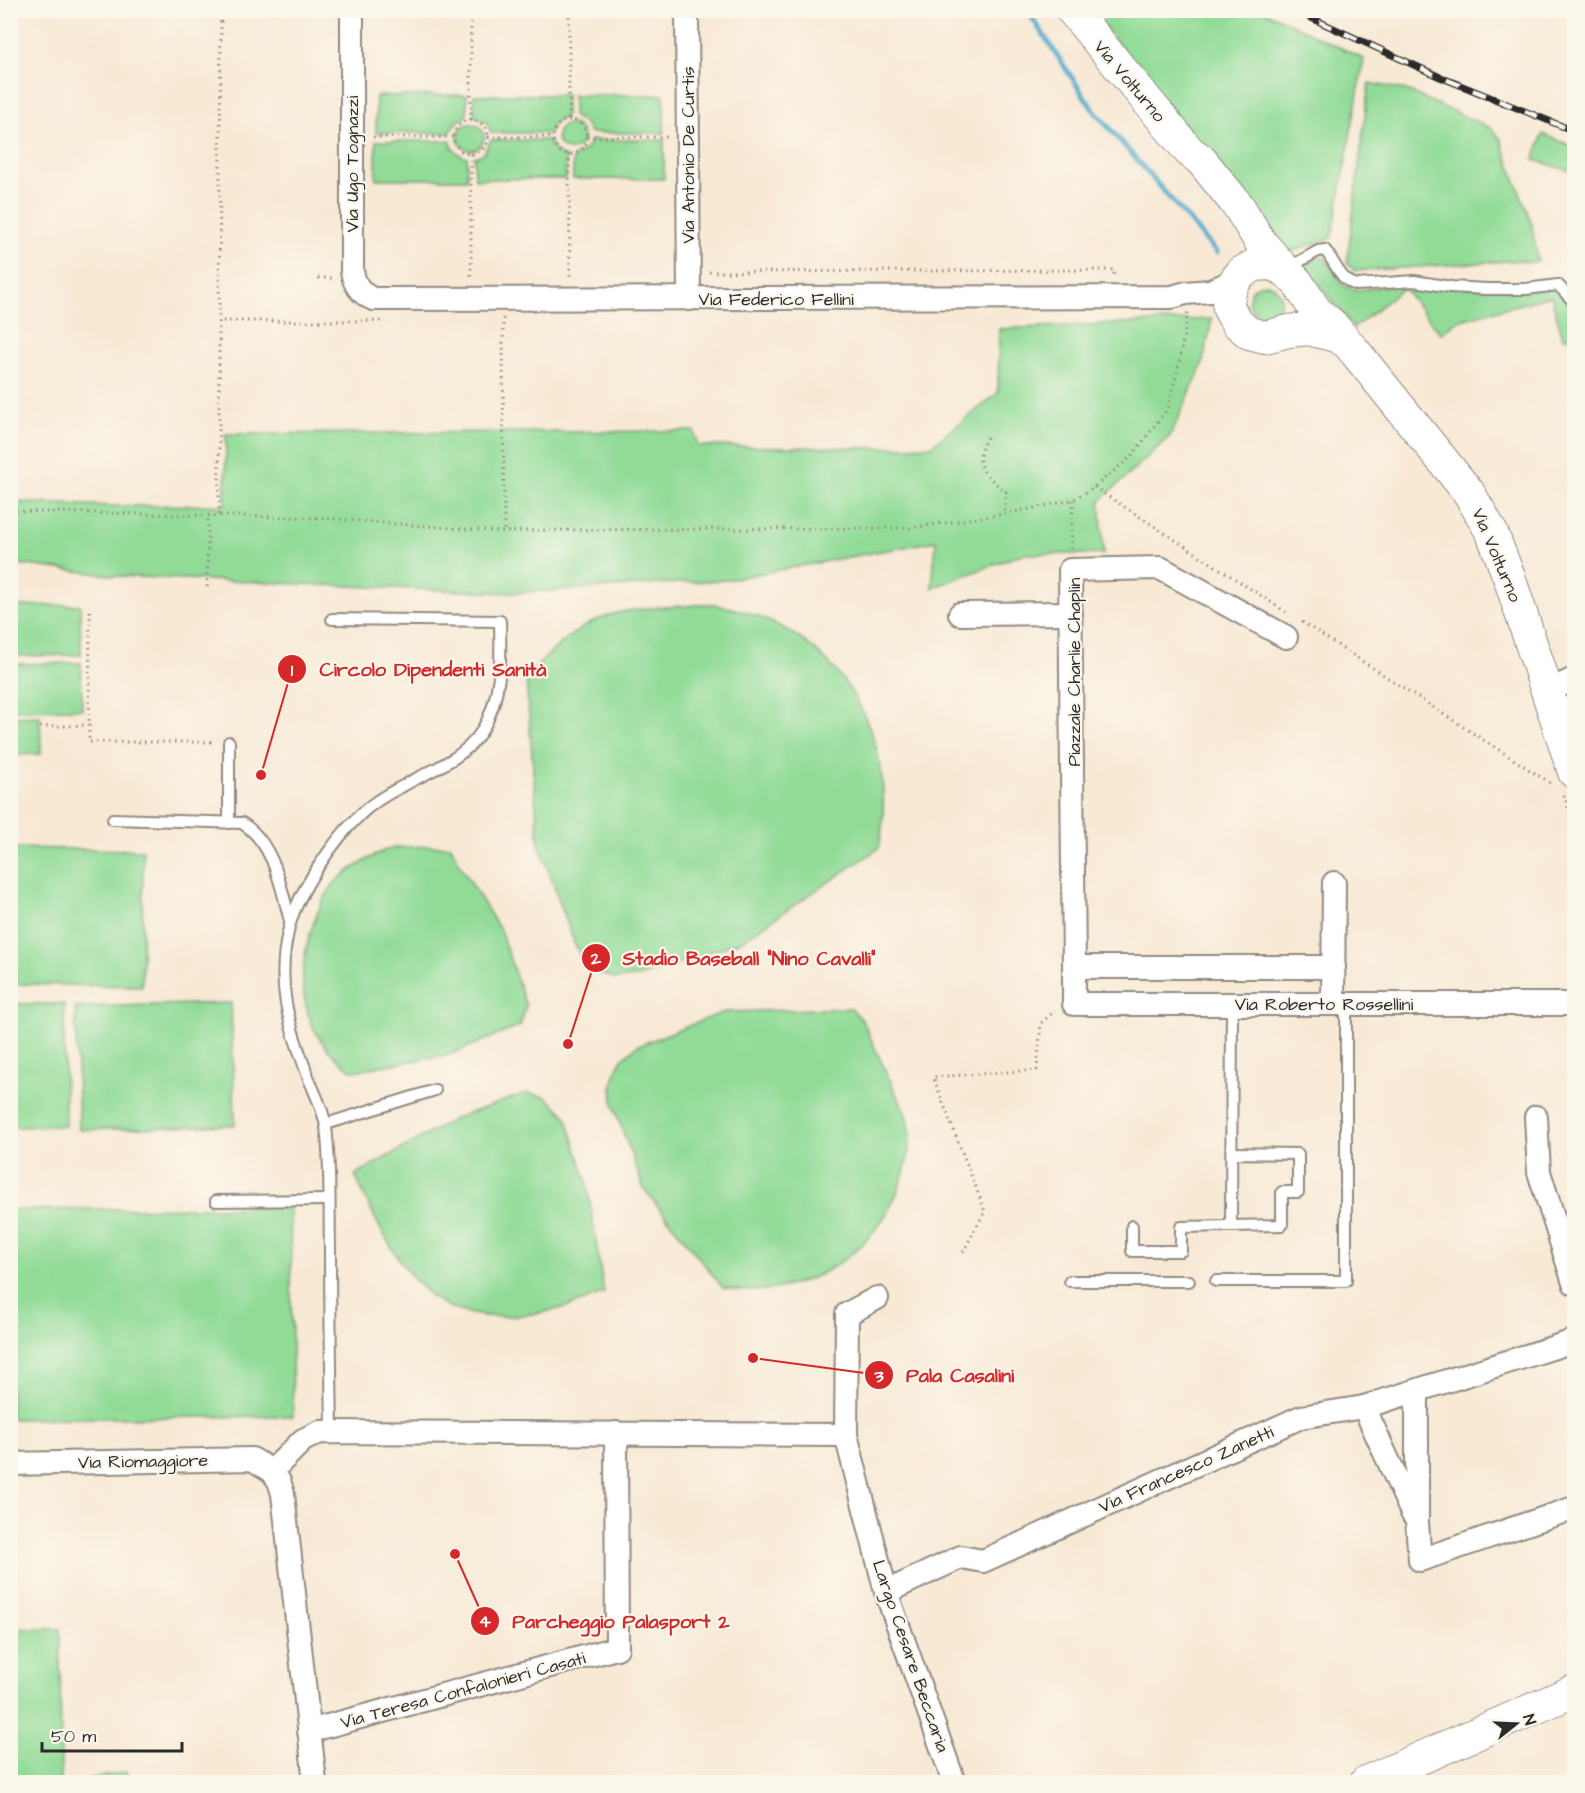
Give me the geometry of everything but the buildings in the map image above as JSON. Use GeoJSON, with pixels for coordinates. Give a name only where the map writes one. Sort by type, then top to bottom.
{"type":"FeatureCollection","features":[{"type":"Feature","properties":{"kind":"street","name":"Via Ugo Tognazzi"},"geometry":{"type":"LineString","coordinates":[[352,10],[353,275],[361,292],[368,297],[381,300]]}},
{"type":"Feature","properties":{"kind":"street","name":"Via Antonio De Curtis"},"geometry":{"type":"LineString","coordinates":[[687,10],[689,299]]}},
{"type":"Feature","properties":{"kind":"street","name":"Via Volturno"},"geometry":{"type":"LineString","coordinates":[[1072,10],[1189,151],[1201,160],[1248,219],[1261,243],[1447,463],[1475,502],[1492,533],[1506,569],[1562,685],[1563,783]]}},
{"type":"Feature","properties":{"kind":"street","name":"Via Volturno"},"geometry":{"type":"LineString","coordinates":[[1189,151],[1195,166],[1227,207],[1244,241],[1244,256],[1228,301],[1229,309],[1237,323]]}},
{"type":"Feature","properties":{"kind":"street"},"geometry":{"type":"LineString","coordinates":[[1235,280],[1248,268],[1263,264],[1278,266],[1291,276],[1301,298],[1299,315],[1282,333]]}},
{"type":"Feature","properties":{"kind":"street","name":"Via Federico Fellini"},"geometry":{"type":"LineString","coordinates":[[1181,300],[1214,290],[1235,280]]}},
{"type":"Feature","properties":{"kind":"street","name":"Via Federico Fellini"},"geometry":{"type":"LineString","coordinates":[[381,300],[1181,300],[1214,308],[1237,323]]}},
{"type":"Feature","properties":{"kind":"street"},"geometry":{"type":"LineString","coordinates":[[1237,323],[1249,333],[1257,336],[1274,336],[1308,329],[1343,340]]}},
{"type":"Feature","properties":{"kind":"street","name":"Piazzale Charlie Chaplin"},"geometry":{"type":"LineString","coordinates":[[1074,1004],[1070,570],[1160,568],[1286,637]]}},
{"type":"Feature","properties":{"kind":"street"},"geometry":{"type":"LineString","coordinates":[[960,614],[1071,614]]}},
{"type":"Feature","properties":{"kind":"street"},"geometry":{"type":"LineString","coordinates":[[1334,883],[1334,967],[1340,1004]]}},
{"type":"Feature","properties":{"kind":"street"},"geometry":{"type":"LineString","coordinates":[[1074,967],[1334,967]]}},
{"type":"Feature","properties":{"kind":"street","name":"Via Roberto Rossellini"},"geometry":{"type":"LineString","coordinates":[[1074,1004],[1575,1004]]}},
{"type":"Feature","properties":{"kind":"street"},"geometry":{"type":"LineString","coordinates":[[1536,1117],[1539,1172],[1575,1283]]}},
{"type":"Feature","properties":{"kind":"street","name":"Largo Cesare Beccaria"},"geometry":{"type":"LineString","coordinates":[[877,1298],[847,1314],[846,1435],[886,1592],[954,1782]]}},
{"type":"Feature","properties":{"kind":"street","name":"Via Francesco Zanetti"},"geometry":{"type":"LineString","coordinates":[[886,1592],[961,1557],[982,1561],[1301,1417],[1364,1407],[1575,1341]]}},
{"type":"Feature","properties":{"kind":"street"},"geometry":{"type":"LineString","coordinates":[[1417,1391],[1417,1523],[1420,1560],[1575,1508]]}},
{"type":"Feature","properties":{"kind":"street"},"geometry":{"type":"LineString","coordinates":[[1364,1407],[1417,1523]]}},
{"type":"Feature","properties":{"kind":"street"},"geometry":{"type":"LineString","coordinates":[[315,1782],[283,1494],[279,1481],[272,1471],[303,1440],[320,1432],[846,1435]]}},
{"type":"Feature","properties":{"kind":"street","name":"Via Teresa Confalonieri Casati"},"geometry":{"type":"LineString","coordinates":[[309,1731],[617,1648],[616,1433]]}},
{"type":"Feature","properties":{"kind":"street","name":"Via Riomaggiore"},"geometry":{"type":"LineString","coordinates":[[10,1464],[252,1459],[272,1471]]}},
{"type":"Feature","properties":{"kind":"street"},"geometry":{"type":"LineString","coordinates":[[1366,1782],[1575,1691]]}},
{"type":"Feature","properties":{"kind":"street"},"geometry":{"type":"LineString","coordinates":[[1418,1782],[1472,1758],[1494,1743],[1575,1707]]}},
{"type":"Feature","properties":{"kind":"lane"},"geometry":{"type":"LineString","coordinates":[[1291,276],[1318,251],[1325,250],[1345,280],[1357,285],[1414,280],[1451,287],[1479,289],[1526,289],[1558,285],[1575,302]]}},
{"type":"Feature","properties":{"kind":"lane"},"geometry":{"type":"LineString","coordinates":[[332,619],[500,621],[500,670],[489,715],[474,741],[448,762],[403,785],[358,816],[323,859],[291,921],[283,962],[283,984],[290,1028],[326,1124],[332,1432]]}},
{"type":"Feature","properties":{"kind":"lane"},"geometry":{"type":"LineString","coordinates":[[229,742],[229,823]]}},
{"type":"Feature","properties":{"kind":"lane"},"geometry":{"type":"LineString","coordinates":[[112,819],[242,823],[253,829],[266,845],[291,921]]}},
{"type":"Feature","properties":{"kind":"lane"},"geometry":{"type":"LineString","coordinates":[[1232,1004],[1232,1226]]}},
{"type":"Feature","properties":{"kind":"lane"},"geometry":{"type":"LineString","coordinates":[[1216,1281],[1347,1281],[1340,1004]]}},
{"type":"Feature","properties":{"kind":"lane"},"geometry":{"type":"LineString","coordinates":[[326,1124],[435,1090]]}},
{"type":"Feature","properties":{"kind":"lane"},"geometry":{"type":"LineString","coordinates":[[1132,1226],[1132,1251],[1181,1251],[1181,1227],[1282,1225],[1282,1192],[1298,1192],[1298,1154],[1232,1153]]}},
{"type":"Feature","properties":{"kind":"lane"},"geometry":{"type":"LineString","coordinates":[[216,1201],[329,1200]]}},
{"type":"Feature","properties":{"kind":"lane"},"geometry":{"type":"LineString","coordinates":[[1070,1281],[1189,1281]]}},
{"type":"Feature","properties":{"kind":"path"},"geometry":{"type":"LineString","coordinates":[[201,10],[221,11],[219,515]]}},
{"type":"Feature","properties":{"kind":"path"},"geometry":{"type":"LineString","coordinates":[[471,10],[471,120]]}},
{"type":"Feature","properties":{"kind":"path"},"geometry":{"type":"LineString","coordinates":[[569,10],[570,120]]}},
{"type":"Feature","properties":{"kind":"path"},"geometry":{"type":"LineString","coordinates":[[471,120],[484,127],[488,137],[485,147],[471,154],[460,151],[454,137],[457,127],[471,120]]}},
{"type":"Feature","properties":{"kind":"path"},"geometry":{"type":"LineString","coordinates":[[570,120],[584,127],[587,137],[580,151],[569,154],[555,147],[552,137],[560,123],[570,120]]}},
{"type":"Feature","properties":{"kind":"path"},"geometry":{"type":"LineString","coordinates":[[373,137],[454,137]]}},
{"type":"Feature","properties":{"kind":"path"},"geometry":{"type":"LineString","coordinates":[[488,137],[552,137]]}},
{"type":"Feature","properties":{"kind":"path"},"geometry":{"type":"LineString","coordinates":[[587,137],[669,137]]}},
{"type":"Feature","properties":{"kind":"path"},"geometry":{"type":"LineString","coordinates":[[471,154],[471,279]]}},
{"type":"Feature","properties":{"kind":"path"},"geometry":{"type":"LineString","coordinates":[[569,154],[570,279]]}},
{"type":"Feature","properties":{"kind":"path"},"geometry":{"type":"LineString","coordinates":[[702,272],[1114,270],[1114,280],[1119,284]]}},
{"type":"Feature","properties":{"kind":"path"},"geometry":{"type":"LineString","coordinates":[[219,321],[384,321],[381,300]]}},
{"type":"Feature","properties":{"kind":"path"},"geometry":{"type":"LineString","coordinates":[[504,300],[504,532]]}},
{"type":"Feature","properties":{"kind":"path"},"geometry":{"type":"LineString","coordinates":[[10,511],[322,518],[504,532],[910,528],[1004,514],[1073,500],[1094,487],[1131,457],[1168,408],[1178,369],[1181,300]]}},
{"type":"Feature","properties":{"kind":"path"},"geometry":{"type":"LineString","coordinates":[[987,437],[978,454],[987,477],[1006,492],[1004,514]]}},
{"type":"Feature","properties":{"kind":"path"},"geometry":{"type":"LineString","coordinates":[[1094,487],[1563,783],[1572,821],[1575,820]]}},
{"type":"Feature","properties":{"kind":"path"},"geometry":{"type":"LineString","coordinates":[[1070,570],[1073,500]]}},
{"type":"Feature","properties":{"kind":"path"},"geometry":{"type":"LineString","coordinates":[[207,587],[208,515]]}},
{"type":"Feature","properties":{"kind":"path"},"geometry":{"type":"LineString","coordinates":[[90,611],[89,742],[229,742]]}},
{"type":"Feature","properties":{"kind":"path"},"geometry":{"type":"LineString","coordinates":[[40,727],[89,725]]}},
{"type":"Feature","properties":{"kind":"path"},"geometry":{"type":"LineString","coordinates":[[963,1252],[985,1211],[933,1077],[1037,1070],[1041,1023],[1052,1012],[1074,1004]]}},
{"type":"Feature","properties":{"kind":"green space"},"geometry":{"type":"Polygon","coordinates":[[[1092,11],[1264,11],[1364,59],[1332,238],[1287,253],[1092,11]]]}},
{"type":"Feature","properties":{"kind":"green space"},"geometry":{"type":"Polygon","coordinates":[[[1369,83],[1405,90],[1491,128],[1500,138],[1532,225],[1538,262],[1524,262],[1523,260],[1355,271],[1347,263],[1369,83]]]}},
{"type":"Feature","properties":{"kind":"green space"},"geometry":{"type":"Polygon","coordinates":[[[467,95],[467,116],[455,123],[450,133],[376,133],[376,96],[467,95]]]}},
{"type":"Feature","properties":{"kind":"green space"},"geometry":{"type":"Polygon","coordinates":[[[474,95],[566,95],[566,116],[554,123],[549,133],[491,133],[487,123],[474,116],[474,95]]]}},
{"type":"Feature","properties":{"kind":"green space"},"geometry":{"type":"Polygon","coordinates":[[[573,95],[664,95],[664,133],[590,133],[585,124],[573,116],[573,95]]]}},
{"type":"Feature","properties":{"kind":"green space"},"geometry":{"type":"Polygon","coordinates":[[[471,124],[480,128],[484,137],[480,146],[471,150],[462,146],[458,137],[462,128],[471,124]]]}},
{"type":"Feature","properties":{"kind":"green space"},"geometry":{"type":"Polygon","coordinates":[[[570,124],[579,128],[583,137],[579,146],[570,150],[561,146],[557,137],[561,128],[570,124]]]}},
{"type":"Feature","properties":{"kind":"green space"},"geometry":{"type":"Polygon","coordinates":[[[1543,134],[1574,147],[1574,172],[1534,160],[1543,134]]]}},
{"type":"Feature","properties":{"kind":"green space"},"geometry":{"type":"Polygon","coordinates":[[[491,140],[549,140],[555,151],[566,157],[566,179],[475,179],[474,157],[483,154],[491,140]]]}},
{"type":"Feature","properties":{"kind":"green space"},"geometry":{"type":"Polygon","coordinates":[[[590,140],[664,140],[664,179],[573,179],[573,157],[587,149],[590,140]]]}},
{"type":"Feature","properties":{"kind":"green space"},"geometry":{"type":"Polygon","coordinates":[[[376,141],[450,141],[456,152],[467,157],[467,179],[376,179],[376,141]]]}},
{"type":"Feature","properties":{"kind":"green space"},"geometry":{"type":"Polygon","coordinates":[[[1319,257],[1325,258],[1346,287],[1357,290],[1396,285],[1554,290],[1574,307],[1574,337],[1563,338],[1551,296],[1457,321],[1441,334],[1403,288],[1354,328],[1304,266],[1319,257]]]}},
{"type":"Feature","properties":{"kind":"green space"},"geometry":{"type":"Polygon","coordinates":[[[1265,284],[1276,289],[1281,300],[1276,311],[1265,316],[1254,311],[1249,300],[1254,289],[1265,284]]]}},
{"type":"Feature","properties":{"kind":"green space"},"geometry":{"type":"Polygon","coordinates":[[[1212,319],[1202,366],[1170,436],[1100,501],[1104,554],[1022,554],[932,588],[936,541],[725,580],[511,593],[116,576],[11,563],[11,502],[113,506],[225,505],[226,434],[694,431],[698,446],[873,448],[931,446],[998,393],[999,329],[1212,319]]]}},
{"type":"Feature","properties":{"kind":"green space"},"geometry":{"type":"Polygon","coordinates":[[[710,604],[753,615],[791,633],[823,658],[849,688],[868,723],[879,762],[883,804],[879,848],[741,941],[642,976],[617,979],[598,973],[582,959],[539,844],[526,679],[557,647],[594,621],[622,612],[710,604]]]}},
{"type":"Feature","properties":{"kind":"green space"},"geometry":{"type":"Polygon","coordinates":[[[80,605],[81,655],[11,656],[11,606],[80,605]]]}},
{"type":"Feature","properties":{"kind":"green space"},"geometry":{"type":"Polygon","coordinates":[[[81,663],[82,709],[11,710],[11,664],[81,663]]]}},
{"type":"Feature","properties":{"kind":"green space"},"geometry":{"type":"Polygon","coordinates":[[[40,716],[41,754],[11,755],[11,717],[40,716]]]}},
{"type":"Feature","properties":{"kind":"green space"},"geometry":{"type":"Polygon","coordinates":[[[451,846],[500,930],[526,1006],[520,1026],[451,1054],[353,1071],[335,1057],[312,1024],[303,985],[307,943],[321,905],[339,879],[386,850],[451,846]]]}},
{"type":"Feature","properties":{"kind":"green space"},"geometry":{"type":"Polygon","coordinates":[[[11,848],[143,850],[142,986],[11,984],[11,848]]]}},
{"type":"Feature","properties":{"kind":"green space"},"geometry":{"type":"Polygon","coordinates":[[[231,1003],[235,1125],[79,1130],[75,1007],[231,1003]]]}},
{"type":"Feature","properties":{"kind":"green space"},"geometry":{"type":"Polygon","coordinates":[[[11,1004],[64,1004],[65,1126],[11,1127],[11,1004]]]}},
{"type":"Feature","properties":{"kind":"green space"},"geometry":{"type":"Polygon","coordinates":[[[851,1008],[863,1021],[909,1125],[907,1159],[891,1206],[875,1230],[856,1250],[833,1267],[807,1280],[780,1288],[752,1291],[723,1288],[644,1189],[613,1104],[612,1085],[617,1068],[622,1059],[637,1046],[724,1012],[851,1008]]]}},
{"type":"Feature","properties":{"kind":"green space"},"geometry":{"type":"Polygon","coordinates":[[[526,1093],[546,1097],[566,1116],[587,1183],[604,1293],[565,1307],[520,1316],[476,1315],[455,1309],[424,1290],[389,1243],[355,1175],[456,1118],[526,1093]]]}},
{"type":"Feature","properties":{"kind":"green space"},"geometry":{"type":"Polygon","coordinates":[[[290,1207],[293,1416],[11,1419],[11,1210],[290,1207]]]}},
{"type":"Feature","properties":{"kind":"green space"},"geometry":{"type":"Polygon","coordinates":[[[11,1629],[60,1629],[61,1782],[11,1782],[11,1629]]]}},
{"type":"Feature","properties":{"kind":"green space"},"geometry":{"type":"Polygon","coordinates":[[[127,1772],[129,1782],[88,1782],[87,1779],[127,1772]]]}},
{"type":"Feature","properties":{"kind":"waterway"},"geometry":{"type":"LineString","coordinates":[[1027,10],[1092,108],[1217,253]]}},
{"type":"Feature","properties":{"kind":"railway"},"geometry":{"type":"LineString","coordinates":[[1294,10],[1440,77],[1574,131]]}},
{"type":"Feature","properties":{"kind":"place","name":"Circolo Dipendenti Sanità"},"geometry":{"type":"Point","coordinates":[261,775]}},
{"type":"Feature","properties":{"kind":"place","name":"Stadio Baseball \"Nino Cavalli\""},"geometry":{"type":"Point","coordinates":[568,1044]}},
{"type":"Feature","properties":{"kind":"place","name":"Pala Casalini"},"geometry":{"type":"Point","coordinates":[753,1358]}},
{"type":"Feature","properties":{"kind":"place","name":"Parcheggio Palasport 2"},"geometry":{"type":"Point","coordinates":[455,1554]}}]}
